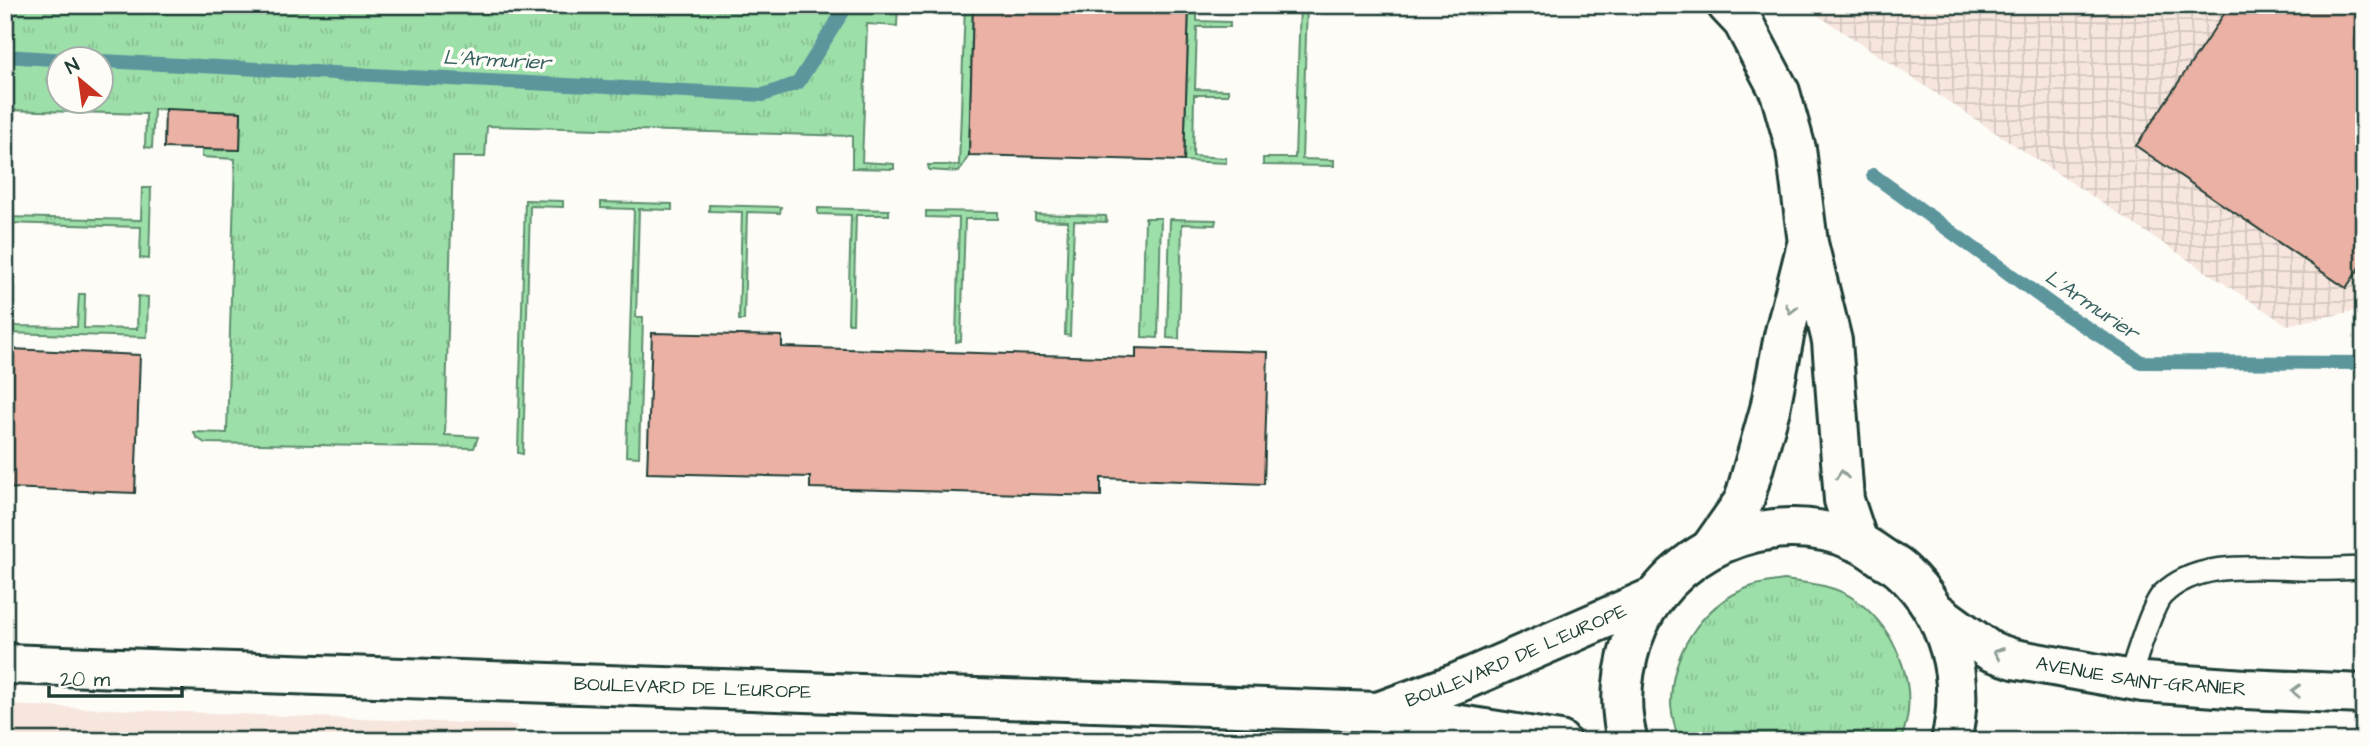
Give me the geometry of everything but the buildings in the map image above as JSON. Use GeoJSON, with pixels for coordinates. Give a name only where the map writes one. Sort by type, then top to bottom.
{"type":"FeatureCollection","features":[{"type":"Feature","properties":{"kind":"street"},"geometry":{"type":"LineString","coordinates":[[1727,5],[1743,22],[1780,92],[1796,149],[1808,243],[1832,341],[1844,500],[1858,542]]}},
{"type":"Feature","properties":{"kind":"street"},"geometry":{"type":"LineString","coordinates":[[1711,548],[1744,501],[1770,409],[1784,335],[1808,243]]}},
{"type":"Feature","properties":{"kind":"street"},"geometry":{"type":"LineString","coordinates":[[1628,741],[1622,700],[1625,664],[1636,629],[1654,597],[1680,570],[1711,548],[1746,534],[1784,528],[1821,530],[1858,542],[1902,570],[1935,611],[1952,652],[1957,695],[1951,741]]}},
{"type":"Feature","properties":{"kind":"street","name":"BOULEVARD DE L'EUROPE"},"geometry":{"type":"LineString","coordinates":[[1378,712],[1457,683],[1654,597]]}},
{"type":"Feature","properties":{"kind":"street","name":"AVENUE SAINT-GRANIER"},"geometry":{"type":"LineString","coordinates":[[1935,611],[1990,651],[2014,659],[2129,680],[2245,690],[2364,694]]}},
{"type":"Feature","properties":{"kind":"street","name":"BOULEVARD DE L'EUROPE"},"geometry":{"type":"LineString","coordinates":[[5,664],[1378,712],[1560,741]]}},
{"type":"Feature","properties":{"kind":"lane"},"geometry":{"type":"LineString","coordinates":[[2129,680],[2160,597],[2182,580],[2210,571],[2264,567],[2364,568]]}},
{"type":"Feature","properties":{"kind":"shaded area"},"geometry":{"type":"Polygon","coordinates":[[[1802,5],[2364,5],[2364,309],[2287,325],[1802,5]]]}},
{"type":"Feature","properties":{"kind":"shaded area"},"geometry":{"type":"Polygon","coordinates":[[[5,705],[518,725],[509,741],[5,741],[5,705]]]}},
{"type":"Feature","properties":{"kind":"green space"},"geometry":{"type":"Polygon","coordinates":[[[5,5],[898,5],[897,26],[867,24],[862,162],[894,164],[894,169],[852,168],[852,136],[487,126],[485,157],[453,157],[445,435],[478,437],[474,448],[205,443],[196,437],[194,432],[227,433],[235,159],[202,157],[202,149],[240,150],[241,112],[154,109],[152,148],[145,147],[146,114],[116,113],[116,46],[46,46],[46,111],[5,110],[5,5]]]}},
{"type":"Feature","properties":{"kind":"green space"},"geometry":{"type":"Polygon","coordinates":[[[965,5],[973,5],[969,155],[959,172],[929,170],[928,165],[959,165],[965,5]]]}},
{"type":"Feature","properties":{"kind":"green space"},"geometry":{"type":"Polygon","coordinates":[[[1189,5],[1197,5],[1197,21],[1230,22],[1230,27],[1197,27],[1195,89],[1228,90],[1228,95],[1194,95],[1193,156],[1226,158],[1226,163],[1184,161],[1189,5]]]}},
{"type":"Feature","properties":{"kind":"green space"},"geometry":{"type":"Polygon","coordinates":[[[1300,5],[1307,5],[1302,159],[1334,160],[1334,166],[1263,165],[1263,158],[1295,158],[1300,5]]]}},
{"type":"Feature","properties":{"kind":"green space"},"geometry":{"type":"Polygon","coordinates":[[[142,188],[151,188],[149,259],[140,258],[141,227],[5,223],[5,217],[141,220],[142,188]]]}},
{"type":"Feature","properties":{"kind":"green space"},"geometry":{"type":"Polygon","coordinates":[[[525,200],[563,201],[563,207],[530,206],[523,454],[518,453],[525,200]]]}},
{"type":"Feature","properties":{"kind":"green space"},"geometry":{"type":"Polygon","coordinates":[[[601,202],[672,204],[672,210],[639,209],[636,317],[643,317],[639,457],[626,456],[634,209],[601,208],[601,202]]]}},
{"type":"Feature","properties":{"kind":"green space"},"geometry":{"type":"Polygon","coordinates":[[[709,205],[781,207],[780,213],[747,212],[744,320],[739,320],[742,212],[709,211],[709,205]]]}},
{"type":"Feature","properties":{"kind":"green space"},"geometry":{"type":"Polygon","coordinates":[[[818,208],[889,210],[889,215],[856,215],[853,323],[848,323],[851,215],[818,214],[818,208]]]}},
{"type":"Feature","properties":{"kind":"green space"},"geometry":{"type":"Polygon","coordinates":[[[926,211],[998,212],[998,219],[965,219],[961,341],[956,342],[959,218],[926,217],[926,211]]]}},
{"type":"Feature","properties":{"kind":"green space"},"geometry":{"type":"Polygon","coordinates":[[[1035,214],[1106,216],[1107,222],[1074,221],[1070,336],[1065,335],[1068,221],[1035,220],[1035,214]]]}},
{"type":"Feature","properties":{"kind":"green space"},"geometry":{"type":"Polygon","coordinates":[[[1145,218],[1161,218],[1158,338],[1142,337],[1145,218]]]}},
{"type":"Feature","properties":{"kind":"green space"},"geometry":{"type":"Polygon","coordinates":[[[1170,219],[1216,220],[1215,225],[1182,224],[1179,339],[1167,338],[1170,219]]]}},
{"type":"Feature","properties":{"kind":"green space"},"geometry":{"type":"Polygon","coordinates":[[[13,292],[12,326],[77,327],[79,294],[85,294],[84,328],[137,329],[138,296],[148,297],[147,337],[6,333],[6,293],[13,292]]]}},
{"type":"Feature","properties":{"kind":"green space"},"geometry":{"type":"Polygon","coordinates":[[[1784,580],[1840,591],[1857,601],[1884,629],[1902,664],[1907,683],[1906,722],[1900,741],[1678,741],[1671,708],[1672,685],[1676,667],[1691,634],[1715,607],[1730,596],[1756,585],[1784,580]]]}},
{"type":"Feature","properties":{"kind":"waterway","name":"L'Armurier"},"geometry":{"type":"LineString","coordinates":[[116,62],[763,95],[798,83],[847,5]]}},
{"type":"Feature","properties":{"kind":"waterway","name":"L'Armurier"},"geometry":{"type":"LineString","coordinates":[[5,56],[46,59]]}},
{"type":"Feature","properties":{"kind":"waterway","name":"L'Armurier"},"geometry":{"type":"LineString","coordinates":[[1873,175],[2059,310],[2141,362],[2364,363]]}}]}
